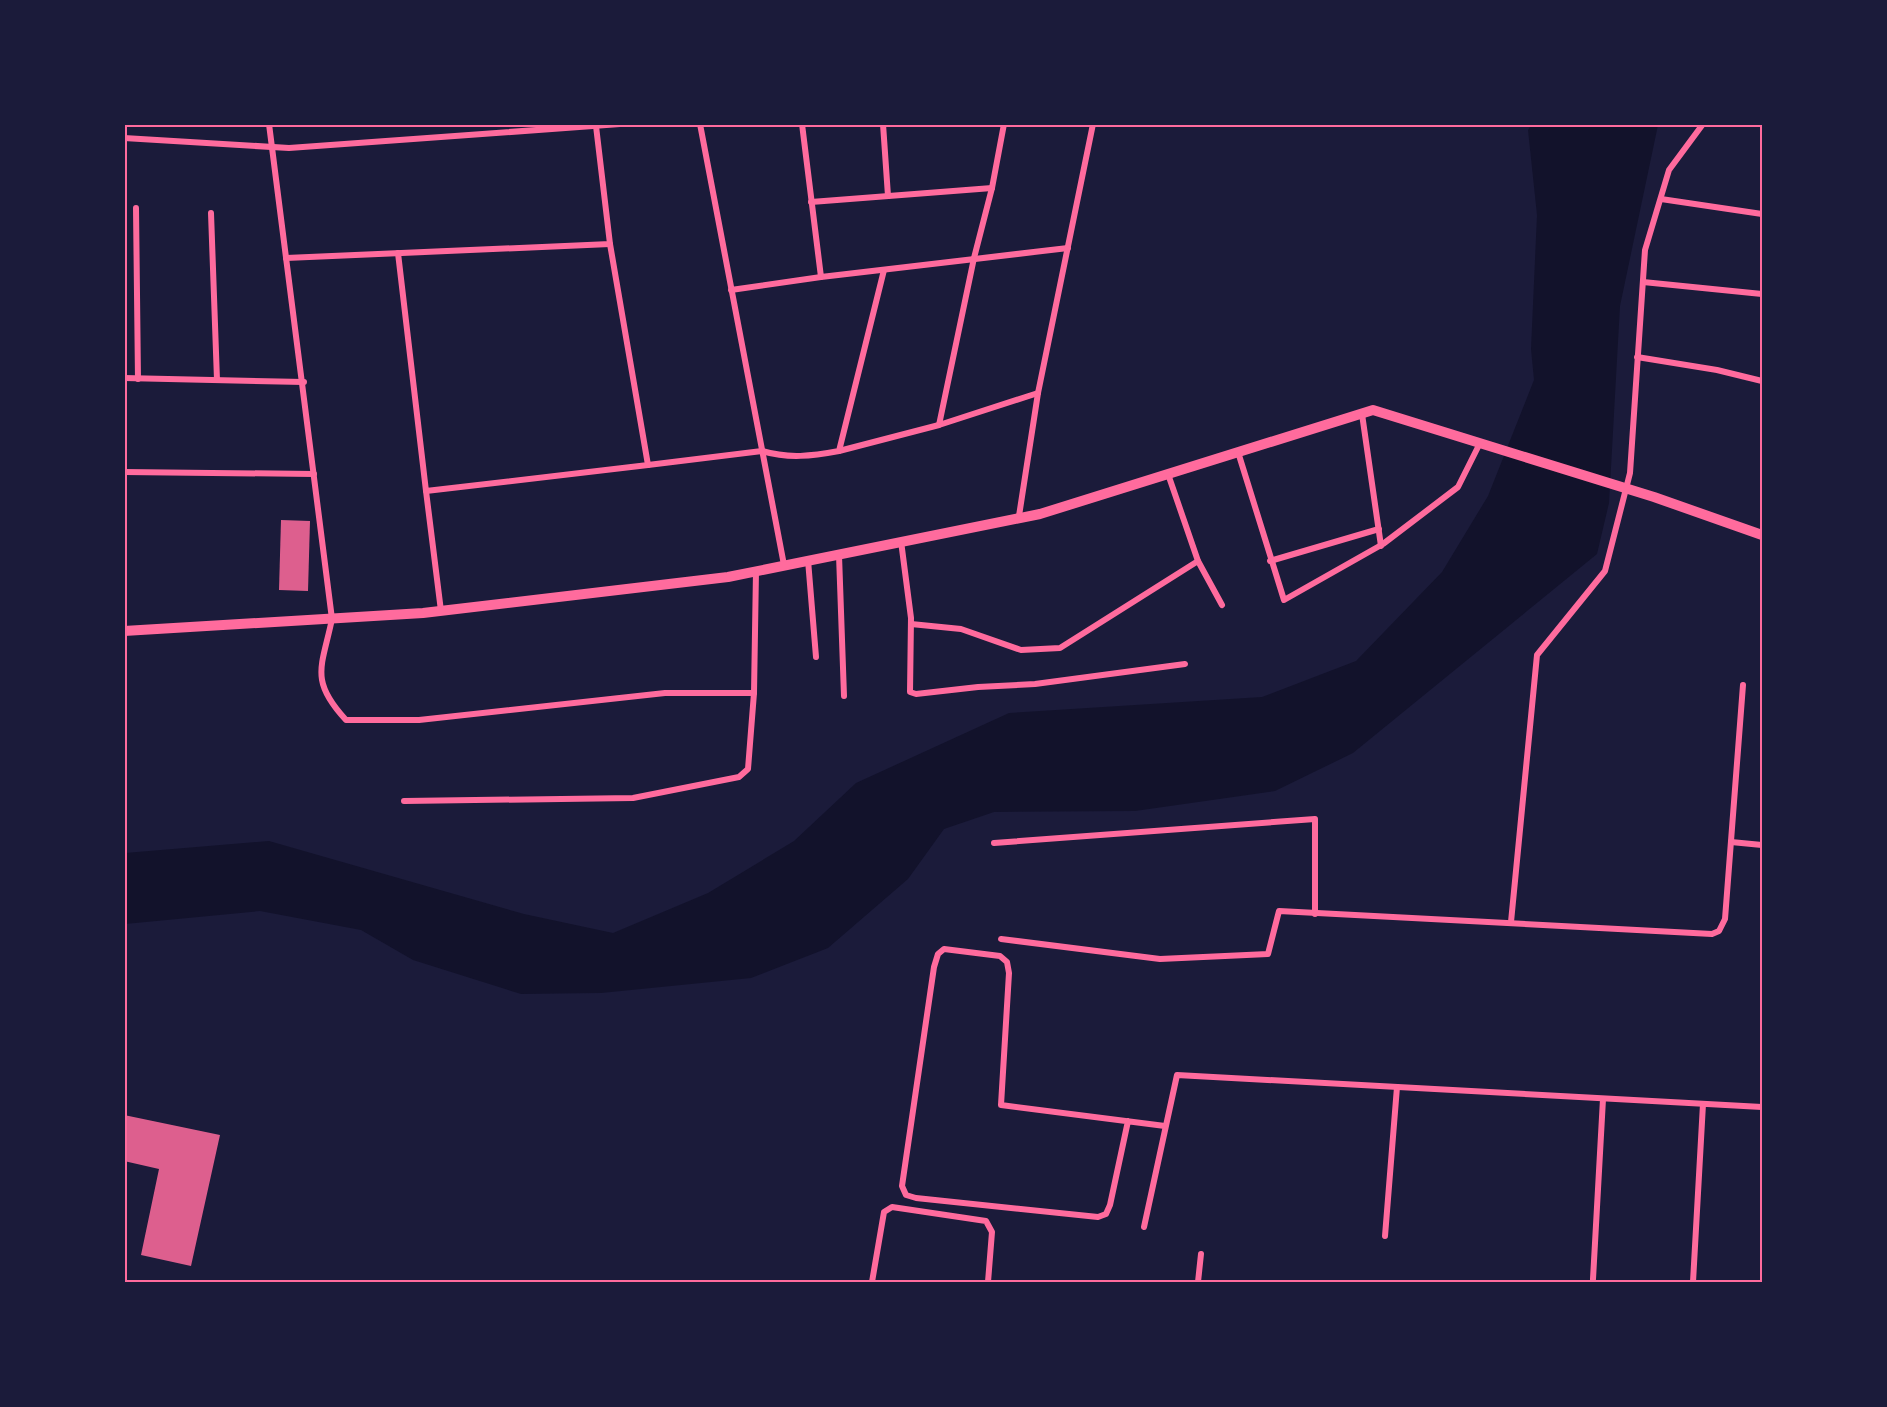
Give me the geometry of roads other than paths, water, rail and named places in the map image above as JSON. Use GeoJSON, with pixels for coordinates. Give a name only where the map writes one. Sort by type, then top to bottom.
{"type":"FeatureCollection","features":[{"type":"Feature","properties":{"kind":"street"},"geometry":{"type":"LineString","coordinates":[[269,124],[304,382],[332,619],[320,682],[330,704],[346,720],[419,720],[665,693],[754,693]]}},
{"type":"Feature","properties":{"kind":"street"},"geometry":{"type":"LineString","coordinates":[[124,138],[289,148],[620,124]]}},
{"type":"Feature","properties":{"kind":"street"},"geometry":{"type":"LineString","coordinates":[[700,124],[784,565]]}},
{"type":"Feature","properties":{"kind":"street"},"geometry":{"type":"LineString","coordinates":[[802,124],[821,277]]}},
{"type":"Feature","properties":{"kind":"street"},"geometry":{"type":"LineString","coordinates":[[883,124],[888,196]]}},
{"type":"Feature","properties":{"kind":"street"},"geometry":{"type":"LineString","coordinates":[[939,425],[1004,124]]}},
{"type":"Feature","properties":{"kind":"street"},"geometry":{"type":"LineString","coordinates":[[1018,516],[1038,393],[1093,124]]}},
{"type":"Feature","properties":{"kind":"street"},"geometry":{"type":"LineString","coordinates":[[1511,922],[1537,655],[1605,571],[1628,489],[1645,250],[1670,170],[1703,124]]}},
{"type":"Feature","properties":{"kind":"street"},"geometry":{"type":"LineString","coordinates":[[596,126],[610,244],[648,465]]}},
{"type":"Feature","properties":{"kind":"street"},"geometry":{"type":"LineString","coordinates":[[811,202],[992,188]]}},
{"type":"Feature","properties":{"kind":"street"},"geometry":{"type":"LineString","coordinates":[[1660,199],[1762,214]]}},
{"type":"Feature","properties":{"kind":"street"},"geometry":{"type":"LineString","coordinates":[[136,208],[138,378]]}},
{"type":"Feature","properties":{"kind":"street"},"geometry":{"type":"LineString","coordinates":[[211,213],[217,380]]}},
{"type":"Feature","properties":{"kind":"street"},"geometry":{"type":"LineString","coordinates":[[286,258],[610,244]]}},
{"type":"Feature","properties":{"kind":"street"},"geometry":{"type":"LineString","coordinates":[[731,290],[1068,248]]}},
{"type":"Feature","properties":{"kind":"street"},"geometry":{"type":"LineString","coordinates":[[398,253],[441,611]]}},
{"type":"Feature","properties":{"kind":"street"},"geometry":{"type":"LineString","coordinates":[[839,451],[884,270]]}},
{"type":"Feature","properties":{"kind":"street"},"geometry":{"type":"LineString","coordinates":[[1642,282],[1762,294]]}},
{"type":"Feature","properties":{"kind":"street"},"geometry":{"type":"LineString","coordinates":[[1637,357],[1717,370],[1762,381]]}},
{"type":"Feature","properties":{"kind":"street"},"geometry":{"type":"LineString","coordinates":[[124,378],[304,382]]}},
{"type":"Feature","properties":{"kind":"street"},"geometry":{"type":"LineString","coordinates":[[426,491],[762,452],[778,456],[806,457],[839,451],[939,425],[1038,393]]}},
{"type":"Feature","properties":{"kind":"street"},"geometry":{"type":"LineString","coordinates":[[124,631],[441,611],[756,571],[1018,516],[1040,514],[1373,410],[1628,489],[1762,535]]}},
{"type":"Feature","properties":{"kind":"street"},"geometry":{"type":"LineString","coordinates":[[1362,414],[1382,546]]}},
{"type":"Feature","properties":{"kind":"street"},"geometry":{"type":"LineString","coordinates":[[1238,452],[1284,600],[1382,546],[1458,486],[1484,445]]}},
{"type":"Feature","properties":{"kind":"street"},"geometry":{"type":"LineString","coordinates":[[124,472],[314,474]]}},
{"type":"Feature","properties":{"kind":"street"},"geometry":{"type":"LineString","coordinates":[[1168,474],[1198,561],[1222,605]]}},
{"type":"Feature","properties":{"kind":"street"},"geometry":{"type":"LineString","coordinates":[[1270,561],[1379,529]]}},
{"type":"Feature","properties":{"kind":"street"},"geometry":{"type":"LineString","coordinates":[[901,541],[911,624],[908,686],[910,692],[916,694],[1035,684],[1185,664]]}},
{"type":"Feature","properties":{"kind":"street"},"geometry":{"type":"LineString","coordinates":[[838,554],[844,696]]}},
{"type":"Feature","properties":{"kind":"street"},"geometry":{"type":"LineString","coordinates":[[808,560],[816,657]]}},
{"type":"Feature","properties":{"kind":"street"},"geometry":{"type":"LineString","coordinates":[[911,624],[961,629],[1021,650],[1060,648],[1198,561]]}},
{"type":"Feature","properties":{"kind":"street"},"geometry":{"type":"LineString","coordinates":[[404,801],[633,798],[739,777],[748,769],[754,693],[756,571]]}},
{"type":"Feature","properties":{"kind":"street"},"geometry":{"type":"LineString","coordinates":[[1001,939],[1160,959],[1268,954],[1279,911],[1712,934],[1719,931],[1725,920],[1743,686]]}},
{"type":"Feature","properties":{"kind":"street"},"geometry":{"type":"LineString","coordinates":[[994,843],[1315,819],[1314,914]]}},
{"type":"Feature","properties":{"kind":"street"},"geometry":{"type":"LineString","coordinates":[[1731,842],[1762,845]]}},
{"type":"Feature","properties":{"kind":"street"},"geometry":{"type":"LineString","coordinates":[[1128,1121],[1110,1205],[1106,1214],[1098,1217],[916,1198],[906,1195],[902,1186],[934,967],[938,954],[944,949],[1000,956],[1007,962],[1009,973],[1000,1105],[1128,1121],[1165,1126]]}},
{"type":"Feature","properties":{"kind":"street"},"geometry":{"type":"LineString","coordinates":[[1144,1227],[1177,1075],[1762,1107]]}},
{"type":"Feature","properties":{"kind":"street"},"geometry":{"type":"LineString","coordinates":[[1386,1236],[1397,1087]]}},
{"type":"Feature","properties":{"kind":"street"},"geometry":{"type":"LineString","coordinates":[[1593,1279],[1603,1099]]}},
{"type":"Feature","properties":{"kind":"street"},"geometry":{"type":"LineString","coordinates":[[1693,1282],[1704,1104]]}},
{"type":"Feature","properties":{"kind":"street"},"geometry":{"type":"LineString","coordinates":[[872,1282],[884,1212],[892,1207],[986,1221],[992,1232],[988,1282]]}},
{"type":"Feature","properties":{"kind":"street"},"geometry":{"type":"LineString","coordinates":[[1198,1282],[1202,1254]]}}]}
